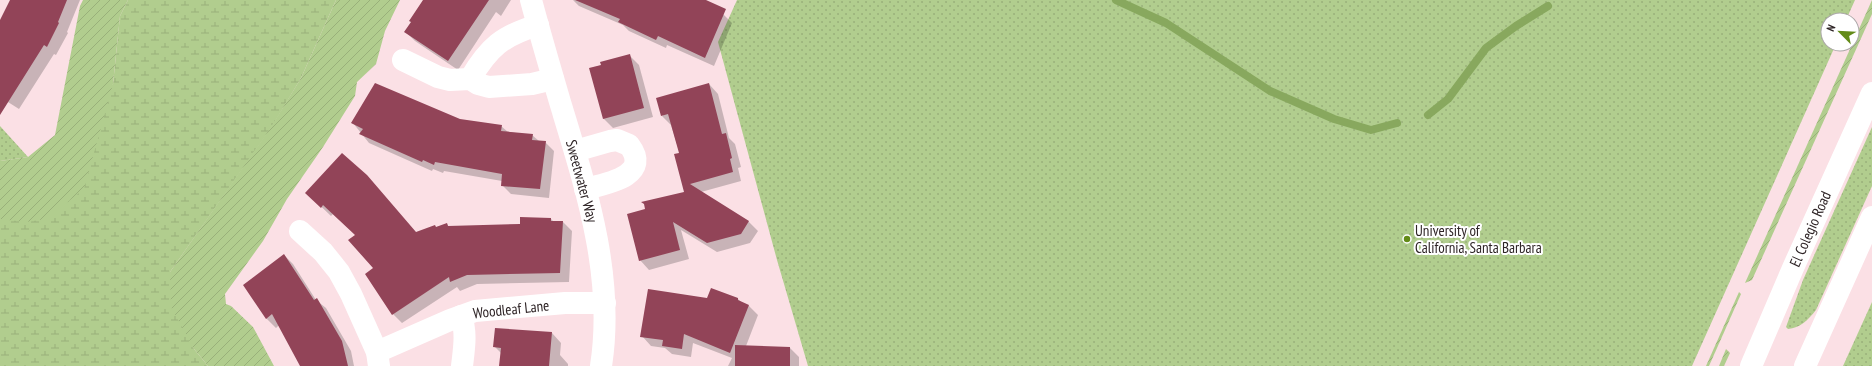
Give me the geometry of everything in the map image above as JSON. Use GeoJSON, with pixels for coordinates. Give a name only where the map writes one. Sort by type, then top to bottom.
{"type":"FeatureCollection","features":[{"type":"Feature","properties":{"kind":"street","name":"Sweetwater Way"},"geometry":{"type":"LineString","coordinates":[[531,0],[575,151],[598,241],[605,303],[604,366]]}},
{"type":"Feature","properties":{"kind":"street"},"geometry":{"type":"LineString","coordinates":[[470,79],[484,56],[494,46],[517,31],[538,25]]}},
{"type":"Feature","properties":{"kind":"street"},"geometry":{"type":"LineString","coordinates":[[403,60],[438,77],[450,80],[470,79],[478,84],[489,87],[526,85],[553,79]]}},
{"type":"Feature","properties":{"kind":"street","name":"El Colegio Road"},"geometry":{"type":"LineString","coordinates":[[1751,366],[1792,268],[1872,93]]}},
{"type":"Feature","properties":{"kind":"street"},"geometry":{"type":"LineString","coordinates":[[575,151],[617,140],[629,145],[636,156],[633,168],[625,177],[585,189]]}},
{"type":"Feature","properties":{"kind":"street"},"geometry":{"type":"LineString","coordinates":[[1805,366],[1872,217]]}},
{"type":"Feature","properties":{"kind":"street"},"geometry":{"type":"LineString","coordinates":[[300,231],[323,252],[339,272],[351,294],[378,359]]}},
{"type":"Feature","properties":{"kind":"street","name":"Woodleaf Lane"},"geometry":{"type":"LineString","coordinates":[[378,359],[461,316],[475,311],[565,303],[605,303]]}},
{"type":"Feature","properties":{"kind":"street"},"geometry":{"type":"LineString","coordinates":[[461,316],[465,326],[462,366]]}},
{"type":"Feature","properties":{"kind":"green space"},"geometry":{"type":"Polygon","coordinates":[[[83,0],[128,0],[120,16],[113,84],[84,189],[46,219],[26,222],[0,219],[0,161],[28,157],[55,135],[80,6],[83,0]]]}},
{"type":"Feature","properties":{"kind":"green space"},"geometry":{"type":"Polygon","coordinates":[[[128,0],[336,0],[301,78],[271,128],[170,272],[194,349],[208,366],[0,366],[0,219],[113,84],[120,16],[128,0]]]}},
{"type":"Feature","properties":{"kind":"green space"},"geometry":{"type":"Polygon","coordinates":[[[336,0],[400,0],[385,31],[376,64],[357,82],[355,96],[323,147],[287,199],[263,241],[225,294],[226,304],[231,306],[253,327],[274,366],[208,366],[194,349],[171,307],[170,272],[271,127],[301,78],[336,0]]]}},
{"type":"Feature","properties":{"kind":"green space","name":"University of California, Santa Barbara"},"geometry":{"type":"Polygon","coordinates":[[[737,0],[1855,0],[1850,12],[1820,12],[1820,52],[1832,52],[1692,366],[808,366],[777,260],[718,42],[737,0]]]}},
{"type":"Feature","properties":{"kind":"green space"},"geometry":{"type":"Polygon","coordinates":[[[1872,0],[1872,14],[1860,41],[1860,27],[1872,0]]]}},
{"type":"Feature","properties":{"kind":"green space"},"geometry":{"type":"Polygon","coordinates":[[[1849,52],[1855,52],[1752,280],[1745,283],[1849,52]]]}},
{"type":"Feature","properties":{"kind":"green space"},"geometry":{"type":"Polygon","coordinates":[[[0,126],[28,157],[0,161],[0,126]]]}},
{"type":"Feature","properties":{"kind":"green space"},"geometry":{"type":"Polygon","coordinates":[[[1872,127],[1872,186],[1816,310],[1804,323],[1788,329],[1786,327],[1803,280],[1872,127]]]}},
{"type":"Feature","properties":{"kind":"green space"},"geometry":{"type":"Polygon","coordinates":[[[1739,292],[1741,294],[1709,366],[1706,366],[1739,292]]]}},
{"type":"Feature","properties":{"kind":"green space"},"geometry":{"type":"Polygon","coordinates":[[[1872,302],[1872,366],[1843,366],[1872,302]]]}},
{"type":"Feature","properties":{"kind":"green space"},"geometry":{"type":"Polygon","coordinates":[[[1726,349],[1730,353],[1724,366],[1719,366],[1726,349]]]}},
{"type":"Feature","properties":{"kind":"building"},"geometry":{"type":"Polygon","coordinates":[[[10,0],[67,0],[58,22],[59,23],[47,47],[44,45],[0,115],[0,20],[10,0]]]}},
{"type":"Feature","properties":{"kind":"building"},"geometry":{"type":"Polygon","coordinates":[[[423,0],[489,0],[448,61],[404,32],[411,22],[409,21],[423,0]]]}},
{"type":"Feature","properties":{"kind":"building"},"geometry":{"type":"Polygon","coordinates":[[[575,0],[706,0],[726,9],[705,58],[658,36],[656,40],[618,22],[620,19],[575,0]]]}},
{"type":"Feature","properties":{"kind":"building"},"geometry":{"type":"Polygon","coordinates":[[[630,54],[644,108],[603,119],[589,68],[601,65],[600,62],[630,54]]]}},
{"type":"Feature","properties":{"kind":"building"},"geometry":{"type":"Polygon","coordinates":[[[375,83],[460,119],[502,125],[501,131],[533,134],[532,140],[546,141],[540,189],[501,186],[502,174],[435,162],[434,165],[423,160],[422,162],[359,134],[363,129],[351,123],[375,83]]]}},
{"type":"Feature","properties":{"kind":"building"},"geometry":{"type":"Polygon","coordinates":[[[709,83],[722,134],[726,133],[732,158],[730,159],[733,172],[690,184],[749,221],[741,234],[707,243],[673,222],[680,250],[639,261],[627,214],[645,209],[644,204],[641,202],[684,192],[674,154],[679,153],[668,114],[661,116],[656,98],[709,83]]]}},
{"type":"Feature","properties":{"kind":"building"},"geometry":{"type":"Polygon","coordinates":[[[342,153],[367,175],[416,232],[435,225],[436,227],[447,223],[448,226],[520,224],[520,217],[551,218],[551,221],[563,221],[560,273],[467,275],[450,282],[449,277],[392,315],[365,274],[373,268],[348,240],[355,235],[323,205],[321,208],[305,193],[342,153]]]}},
{"type":"Feature","properties":{"kind":"building"},"geometry":{"type":"Polygon","coordinates":[[[284,254],[314,300],[317,298],[342,341],[348,366],[300,366],[272,314],[266,319],[243,285],[284,254]]]}},
{"type":"Feature","properties":{"kind":"building"},"geometry":{"type":"Polygon","coordinates":[[[711,288],[738,298],[738,300],[749,305],[730,353],[684,334],[682,349],[662,346],[663,340],[640,337],[648,289],[707,298],[711,288]]]}},
{"type":"Feature","properties":{"kind":"building"},"geometry":{"type":"Polygon","coordinates":[[[495,328],[552,332],[549,366],[499,366],[501,348],[493,347],[495,328]]]}},
{"type":"Feature","properties":{"kind":"building"},"geometry":{"type":"Polygon","coordinates":[[[735,345],[790,347],[790,366],[735,366],[735,345]]]}},
{"type":"Feature","properties":{"kind":"waterway"},"geometry":{"type":"LineString","coordinates":[[1116,0],[1166,23],[1270,91],[1334,119],[1371,130],[1397,123]]}},
{"type":"Feature","properties":{"kind":"waterway"},"geometry":{"type":"LineString","coordinates":[[1428,115],[1448,99],[1486,48],[1516,26],[1548,6]]}},
{"type":"Feature","properties":{"kind":"place","name":"University of California, Santa Barbara"},"geometry":{"type":"Point","coordinates":[1407,239]}}]}
